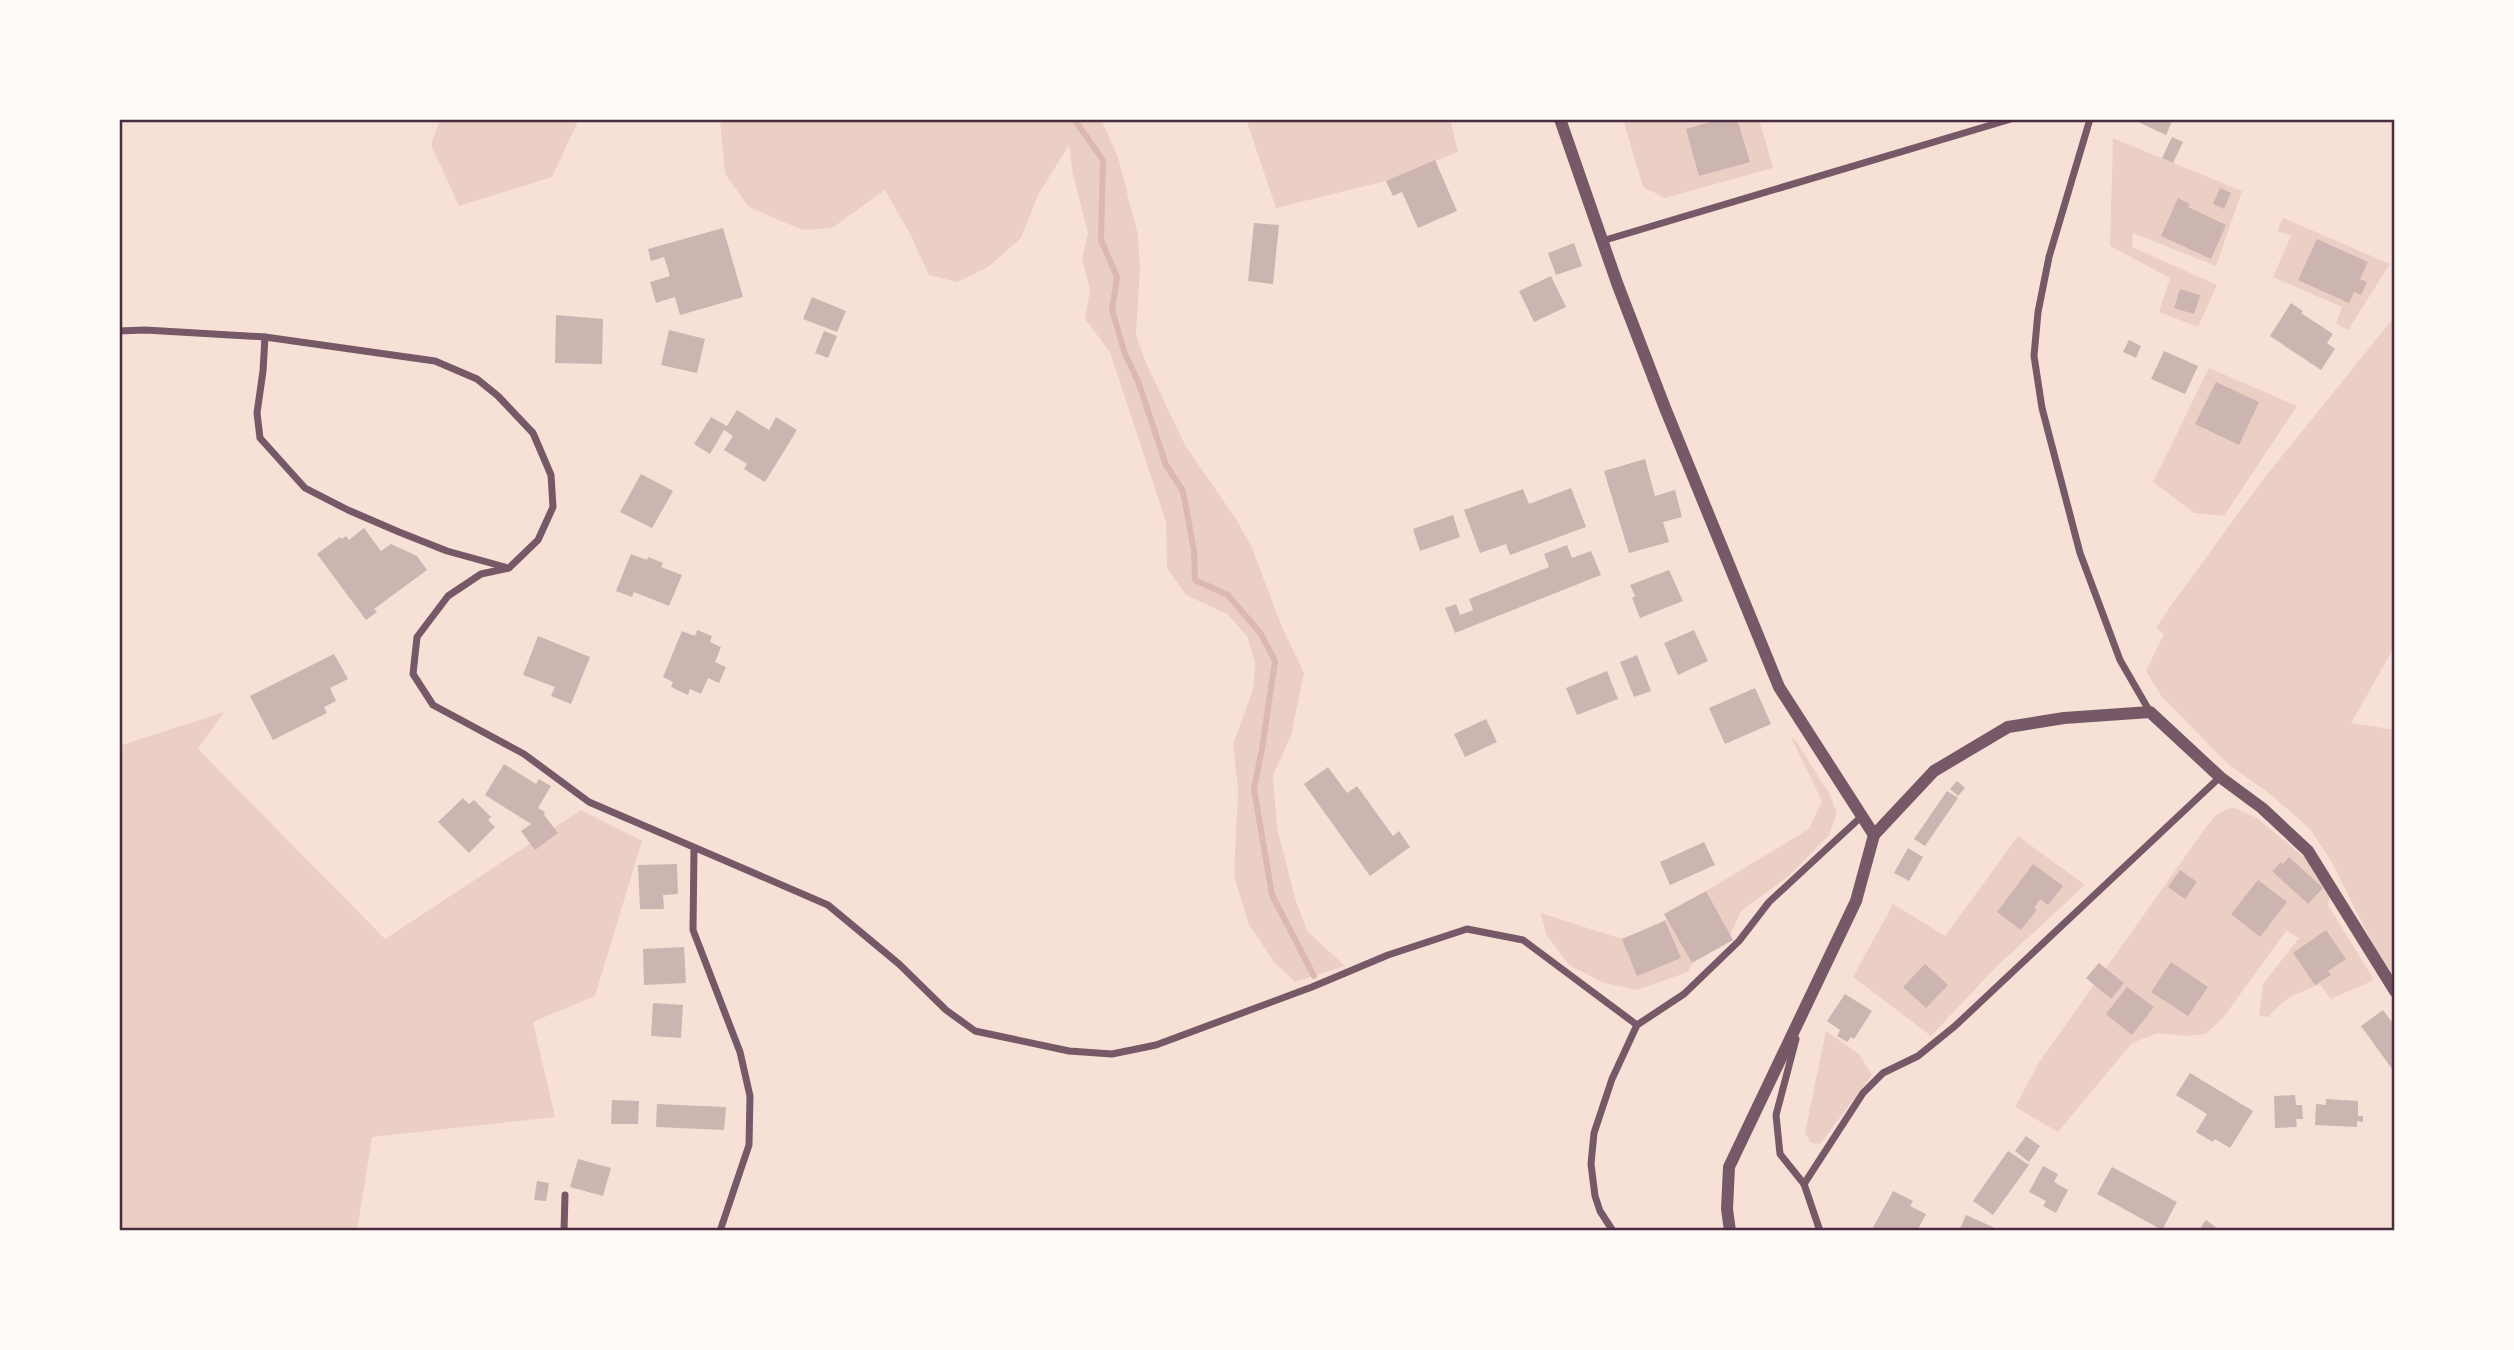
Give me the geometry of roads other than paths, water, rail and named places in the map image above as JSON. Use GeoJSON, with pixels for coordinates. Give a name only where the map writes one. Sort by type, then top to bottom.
{"type":"FeatureCollection","features":[{"type":"Feature","properties":{"kind":"street"},"geometry":{"type":"LineString","coordinates":[[1560,119],[1602,241],[1665,408],[1779,687],[1874,835]]}},
{"type":"Feature","properties":{"kind":"street"},"geometry":{"type":"LineString","coordinates":[[1602,241],[2011,119]]}},
{"type":"Feature","properties":{"kind":"street"},"geometry":{"type":"LineString","coordinates":[[2090,119],[2049,257],[2038,312],[2034,356],[2042,408],[2080,553],[2120,660],[2150,712],[2220,777],[2262,808],[2308,851],[2395,991]]}},
{"type":"Feature","properties":{"kind":"street"},"geometry":{"type":"LineString","coordinates":[[119,331],[265,337],[435,361],[477,379],[498,396],[533,433],[551,475],[553,508],[538,540],[509,568],[481,574],[448,596],[418,637],[413,674],[433,705],[524,754],[589,802],[828,905],[899,964],[946,1010],[975,1031],[1069,1051],[1112,1054],[1156,1045],[1312,987],[1388,955],[1467,929],[1523,940],[1637,1025]]}},
{"type":"Feature","properties":{"kind":"street"},"geometry":{"type":"LineString","coordinates":[[265,337],[264,371],[257,413],[260,438],[305,488],[348,510],[435,546],[509,568]]}},
{"type":"Feature","properties":{"kind":"street"},"geometry":{"type":"LineString","coordinates":[[1730,1231],[1727,1209],[1729,1167],[1856,901],[1874,835],[1934,771],[2008,727],[2064,718],[2150,712]]}},
{"type":"Feature","properties":{"kind":"street"},"geometry":{"type":"LineString","coordinates":[[1804,1184],[1863,1093],[1883,1073],[1918,1056],[1955,1026],[2220,777]]}},
{"type":"Feature","properties":{"kind":"street"},"geometry":{"type":"LineString","coordinates":[[1614,1231],[1600,1211],[1595,1196],[1591,1164],[1594,1133],[1612,1079],[1637,1025],[1684,994],[1739,941],[1769,902],[1862,816]]}},
{"type":"Feature","properties":{"kind":"street"},"geometry":{"type":"LineString","coordinates":[[694,848],[692,930],[740,1052],[750,1096],[749,1145],[720,1231]]}},
{"type":"Feature","properties":{"kind":"street"},"geometry":{"type":"LineString","coordinates":[[1804,1007],[1776,1115],[1780,1154],[1804,1184],[1820,1231]]}},
{"type":"Feature","properties":{"kind":"street"},"geometry":{"type":"LineString","coordinates":[[564,1231],[565,1195]]}},
{"type":"Feature","properties":{"kind":"waterway"},"geometry":{"type":"LineString","coordinates":[[1074,119],[1103,160],[1101,240],[1117,277],[1112,310],[1125,354],[1138,381],[1166,465],[1183,491],[1194,551],[1195,580],[1228,595],[1261,634],[1275,661],[1254,789],[1272,895],[1314,976]]}}]}
